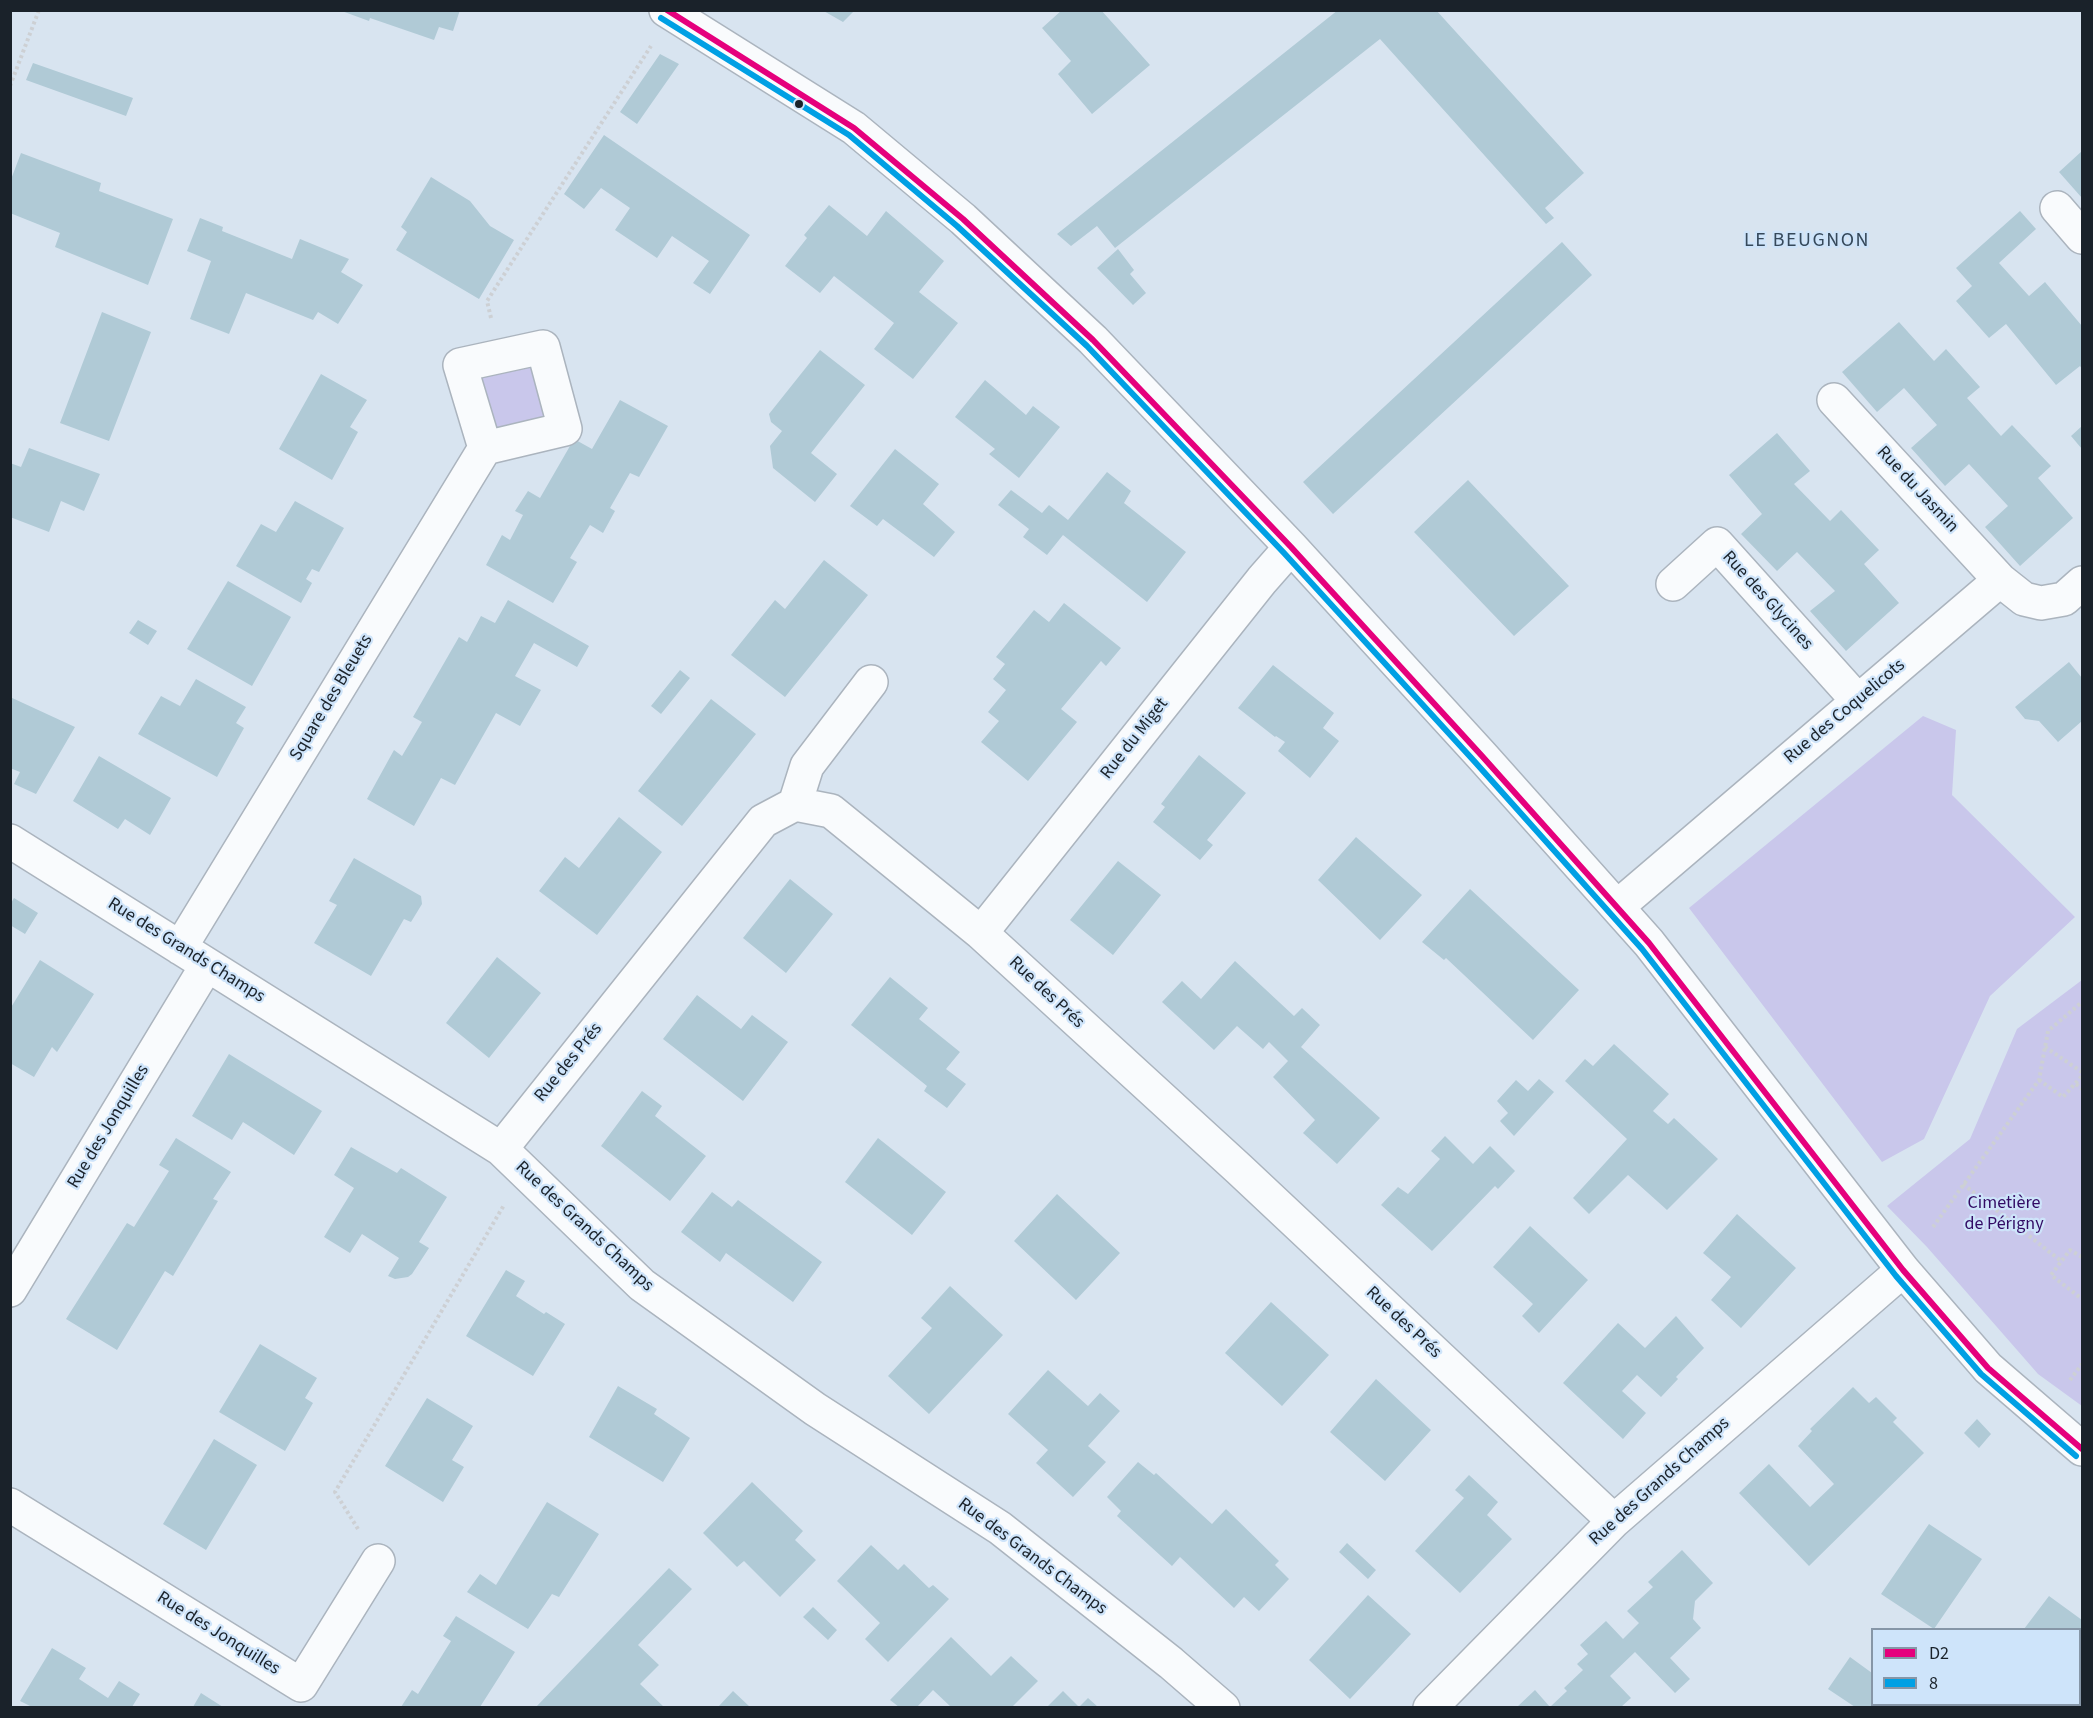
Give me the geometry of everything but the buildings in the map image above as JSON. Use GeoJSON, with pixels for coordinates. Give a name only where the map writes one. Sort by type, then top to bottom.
{"type":"FeatureCollection","features":[{"type":"Feature","properties":{"kind":"street"},"geometry":{"type":"LineString","coordinates":[[668,12],[854,128],[963,219],[1093,340],[1291,547],[1649,943],[1903,1270],[1988,1368],[2082,1449]]}},
{"type":"Feature","properties":{"kind":"street"},"geometry":{"type":"LineString","coordinates":[[2057,208],[2082,237]]}},
{"type":"Feature","properties":{"kind":"street"},"geometry":{"type":"LineString","coordinates":[[543,347],[565,429],[485,448],[460,365],[543,347]]}},
{"type":"Feature","properties":{"kind":"street","name":"Rue du Jasmin"},"geometry":{"type":"LineString","coordinates":[[1834,400],[2000,580]]}},
{"type":"Feature","properties":{"kind":"street","name":"Square des Bleuets"},"geometry":{"type":"LineString","coordinates":[[180,948],[485,448]]}},
{"type":"Feature","properties":{"kind":"street","name":"Rue des Glycines"},"geometry":{"type":"LineString","coordinates":[[1673,584],[1717,544],[1858,701]]}},
{"type":"Feature","properties":{"kind":"street","name":"Rue du Miget"},"geometry":{"type":"LineString","coordinates":[[981,933],[1262,580],[1291,547]]}},
{"type":"Feature","properties":{"kind":"street"},"geometry":{"type":"LineString","coordinates":[[2000,580],[2024,599],[2041,603],[2064,599],[2082,583]]}},
{"type":"Feature","properties":{"kind":"street","name":"Rue des Coquelicots"},"geometry":{"type":"LineString","coordinates":[[1617,907],[2000,580]]}},
{"type":"Feature","properties":{"kind":"street"},"geometry":{"type":"LineString","coordinates":[[795,804],[807,766],[871,682]]}},
{"type":"Feature","properties":{"kind":"street","name":"Rue des Prés"},"geometry":{"type":"LineString","coordinates":[[512,1160],[763,821],[795,804],[831,811],[981,933],[1239,1169],[1614,1521]]}},
{"type":"Feature","properties":{"kind":"street","name":"Rue des Grands Champs"},"geometry":{"type":"LineString","coordinates":[[10,841],[512,1160],[642,1285],[815,1409],[1000,1528],[1223,1707]]}},
{"type":"Feature","properties":{"kind":"street","name":"Rue des Jonquilles"},"geometry":{"type":"LineString","coordinates":[[10,1290],[207,965]]}},
{"type":"Feature","properties":{"kind":"street","name":"Rue des Grands Champs"},"geometry":{"type":"LineString","coordinates":[[1430,1707],[1614,1521],[1903,1270]]}},
{"type":"Feature","properties":{"kind":"street","name":"Rue des Jonquilles"},"geometry":{"type":"LineString","coordinates":[[10,1505],[301,1686],[378,1561]]}},
{"type":"Feature","properties":{"kind":"path"},"geometry":{"type":"LineString","coordinates":[[10,86],[39,10]]}},
{"type":"Feature","properties":{"kind":"path"},"geometry":{"type":"LineString","coordinates":[[498,357],[487,301],[668,12]]}},
{"type":"Feature","properties":{"kind":"path"},"geometry":{"type":"LineString","coordinates":[[1933,1227],[2038,1080],[2048,1031],[2082,1002]]}},
{"type":"Feature","properties":{"kind":"path"},"geometry":{"type":"LineString","coordinates":[[2045,1047],[2082,1072]]}},
{"type":"Feature","properties":{"kind":"path"},"geometry":{"type":"LineString","coordinates":[[2038,1080],[2063,1096],[2082,1077]]}},
{"type":"Feature","properties":{"kind":"path"},"geometry":{"type":"LineString","coordinates":[[2076,1084],[2082,1089]]}},
{"type":"Feature","properties":{"kind":"path"},"geometry":{"type":"LineString","coordinates":[[378,1561],[335,1492],[512,1160]]}},
{"type":"Feature","properties":{"kind":"path"},"geometry":{"type":"LineString","coordinates":[[1964,1184],[2061,1261]]}},
{"type":"Feature","properties":{"kind":"path"},"geometry":{"type":"LineString","coordinates":[[2082,1257],[2070,1250],[2051,1275],[2082,1299]]}},
{"type":"Feature","properties":{"kind":"path"},"geometry":{"type":"LineString","coordinates":[[2070,1380],[2082,1364]]}},
{"type":"Feature","properties":{"kind":"green space"},"geometry":{"type":"Polygon","coordinates":[[[543,347],[565,429],[485,448],[460,365],[543,347]]]}},
{"type":"Feature","properties":{"kind":"green space"},"geometry":{"type":"Polygon","coordinates":[[[1923,716],[1956,730],[1952,795],[2075,917],[1990,996],[1924,1139],[1882,1162],[1689,908],[1923,716]]]}},
{"type":"Feature","properties":{"kind":"green space","name":"Cimetière de Périgny"},"geometry":{"type":"Polygon","coordinates":[[[2082,980],[2082,1406],[2038,1374],[1927,1247],[1887,1206],[1970,1139],[2017,1029],[2082,980]]]}},
{"type":"Feature","properties":{"kind":"transit line","name":"D2"},"geometry":{"type":"LineString","coordinates":[[667,10],[854,128],[963,219],[1093,340],[1291,547],[1649,943],[1903,1270],[1988,1368],[2082,1449]]}},
{"type":"Feature","properties":{"kind":"transit line","name":"8"},"geometry":{"type":"LineString","coordinates":[[661,18],[849,135],[957,226],[1087,346],[1284,553],[1642,949],[1896,1276],[1981,1374],[2076,1456]]}},
{"type":"Feature","properties":{"kind":"district","name":"LE BEUGNON"},"geometry":{"type":"Point","coordinates":[1807,242]}}]}
